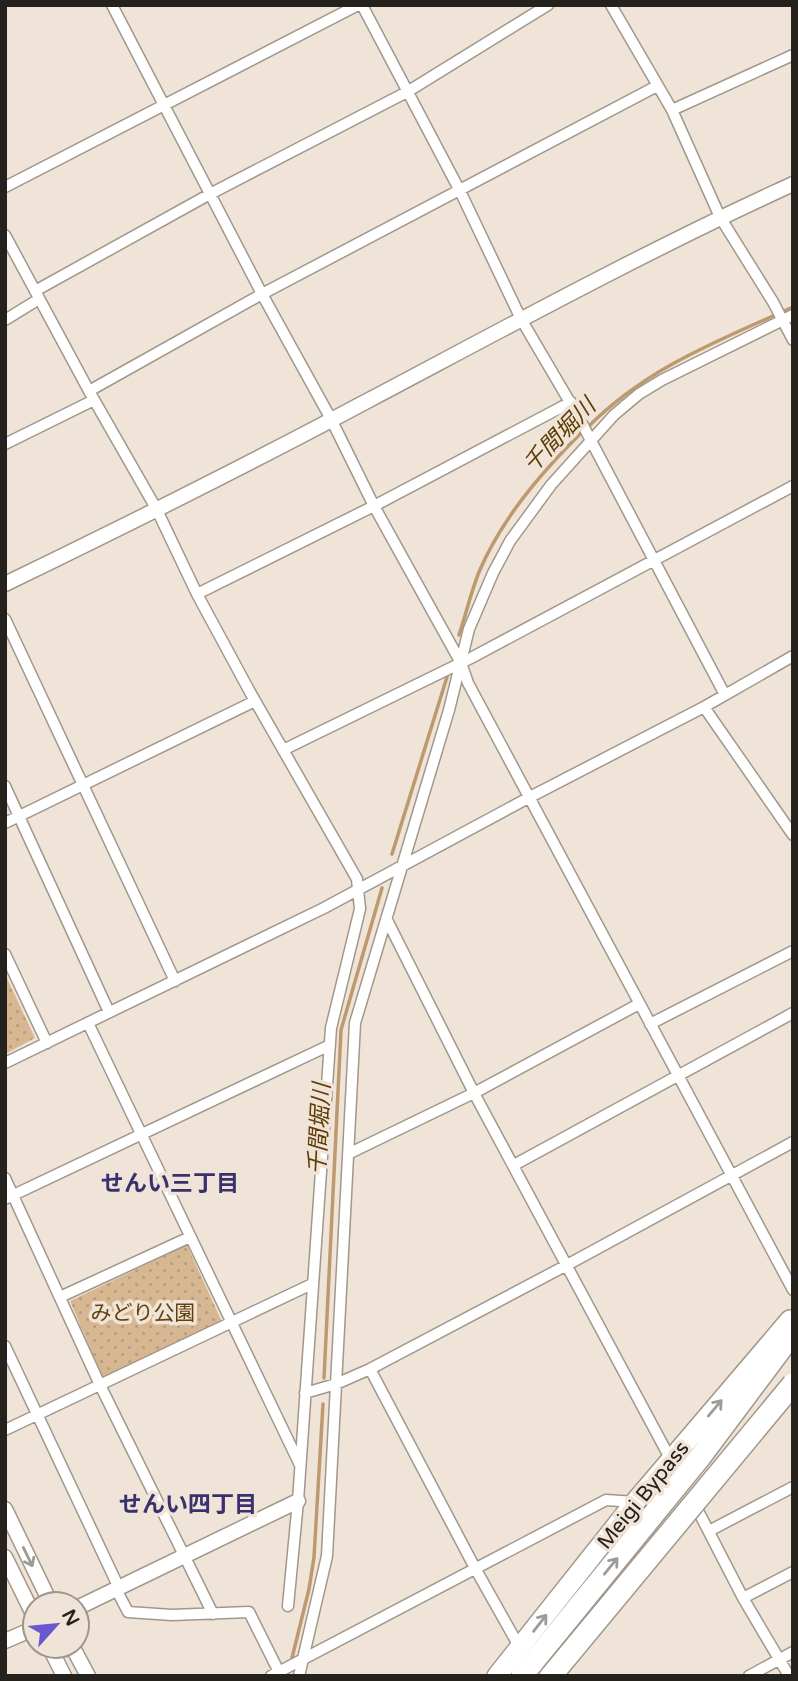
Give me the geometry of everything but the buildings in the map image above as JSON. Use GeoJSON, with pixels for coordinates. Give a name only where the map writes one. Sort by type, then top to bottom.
{"type":"FeatureCollection","features":[{"type":"Feature","properties":{"kind":"highway","name":"Meigi Bypass"},"geometry":{"type":"LineString","coordinates":[[497,1676],[635,1502],[793,1317]]}},
{"type":"Feature","properties":{"kind":"highway"},"geometry":{"type":"LineString","coordinates":[[522,1676],[701,1456],[781,1349],[793,1325]]}},
{"type":"Feature","properties":{"kind":"highway","name":"Meigi Bypass"},"geometry":{"type":"LineString","coordinates":[[545,1676],[692,1500],[784,1401],[793,1382]]}},
{"type":"Feature","properties":{"kind":"highway"},"geometry":{"type":"LineString","coordinates":[[551,1676],[793,1382]]}},
{"type":"Feature","properties":{"kind":"street"},"geometry":{"type":"LineString","coordinates":[[112,5],[262,295],[331,419],[374,506],[461,663],[468,683],[793,1290]]}},
{"type":"Feature","properties":{"kind":"street"},"geometry":{"type":"LineString","coordinates":[[5,187],[360,5],[460,191],[521,318],[571,402],[725,695]]}},
{"type":"Feature","properties":{"kind":"street"},"geometry":{"type":"LineString","coordinates":[[5,320],[37,295],[210,194],[407,92],[548,5]]}},
{"type":"Feature","properties":{"kind":"street"},"geometry":{"type":"LineString","coordinates":[[611,5],[672,110],[720,217],[785,317],[793,340]]}},
{"type":"Feature","properties":{"kind":"street"},"geometry":{"type":"LineString","coordinates":[[672,110],[793,55]]}},
{"type":"Feature","properties":{"kind":"street"},"geometry":{"type":"LineString","coordinates":[[5,444],[262,295],[657,86]]}},
{"type":"Feature","properties":{"kind":"street"},"geometry":{"type":"LineString","coordinates":[[5,584],[157,510],[521,318],[720,217],[793,184]]}},
{"type":"Feature","properties":{"kind":"street"},"geometry":{"type":"LineString","coordinates":[[5,235],[91,396],[157,510],[197,594],[255,701],[357,879],[360,909],[331,1028],[298,1501],[288,1606]]}},
{"type":"Feature","properties":{"kind":"street"},"geometry":{"type":"LineString","coordinates":[[299,1676],[327,1556],[355,1023],[449,710],[469,629],[510,541],[590,438],[639,394],[785,317]]}},
{"type":"Feature","properties":{"kind":"street"},"geometry":{"type":"LineString","coordinates":[[197,594],[374,506],[571,402]]}},
{"type":"Feature","properties":{"kind":"street"},"geometry":{"type":"LineString","coordinates":[[283,750],[461,663],[793,486]]}},
{"type":"Feature","properties":{"kind":"street"},"geometry":{"type":"LineString","coordinates":[[5,619],[175,981]]}},
{"type":"Feature","properties":{"kind":"street"},"geometry":{"type":"LineString","coordinates":[[5,1063],[324,908],[704,707],[793,656]]}},
{"type":"Feature","properties":{"kind":"street"},"geometry":{"type":"LineString","coordinates":[[5,822],[255,701]]}},
{"type":"Feature","properties":{"kind":"street"},"geometry":{"type":"LineString","coordinates":[[704,707],[793,835]]}},
{"type":"Feature","properties":{"kind":"street"},"geometry":{"type":"LineString","coordinates":[[5,786],[109,1012]]}},
{"type":"Feature","properties":{"kind":"street"},"geometry":{"type":"LineString","coordinates":[[387,920],[474,1093],[671,1460]]}},
{"type":"Feature","properties":{"kind":"street"},"geometry":{"type":"LineString","coordinates":[[650,1024],[793,951]]}},
{"type":"Feature","properties":{"kind":"street"},"geometry":{"type":"LineString","coordinates":[[5,954],[47,1043]]}},
{"type":"Feature","properties":{"kind":"street"},"geometry":{"type":"LineString","coordinates":[[350,1153],[474,1093],[639,1004]]}},
{"type":"Feature","properties":{"kind":"street"},"geometry":{"type":"LineString","coordinates":[[514,1165],[793,1013]]}},
{"type":"Feature","properties":{"kind":"street"},"geometry":{"type":"LineString","coordinates":[[88,1023],[300,1466]]}},
{"type":"Feature","properties":{"kind":"street"},"geometry":{"type":"LineString","coordinates":[[9,1197],[330,1045]]}},
{"type":"Feature","properties":{"kind":"street"},"geometry":{"type":"LineString","coordinates":[[305,1393],[336,1384],[370,1369],[793,1142]]}},
{"type":"Feature","properties":{"kind":"street"},"geometry":{"type":"LineString","coordinates":[[5,1178],[9,1197],[213,1614]]}},
{"type":"Feature","properties":{"kind":"street"},"geometry":{"type":"LineString","coordinates":[[60,1297],[190,1237]]}},
{"type":"Feature","properties":{"kind":"street"},"geometry":{"type":"LineString","coordinates":[[5,1430],[312,1284]]}},
{"type":"Feature","properties":{"kind":"street"},"geometry":{"type":"LineString","coordinates":[[5,1346],[128,1612],[172,1615],[249,1612],[279,1673],[606,1500],[635,1502]]}},
{"type":"Feature","properties":{"kind":"street"},"geometry":{"type":"LineString","coordinates":[[370,1369],[520,1648]]}},
{"type":"Feature","properties":{"kind":"street"},"geometry":{"type":"LineString","coordinates":[[709,1531],[793,1488]]}},
{"type":"Feature","properties":{"kind":"street"},"geometry":{"type":"LineString","coordinates":[[692,1500],[743,1598],[789,1676]]}},
{"type":"Feature","properties":{"kind":"street"},"geometry":{"type":"LineString","coordinates":[[91,1601],[298,1501]]}},
{"type":"Feature","properties":{"kind":"street"},"geometry":{"type":"LineString","coordinates":[[5,1509],[44,1590]]}},
{"type":"Feature","properties":{"kind":"street"},"geometry":{"type":"LineString","coordinates":[[5,1557],[21,1590]]}},
{"type":"Feature","properties":{"kind":"street"},"geometry":{"type":"LineString","coordinates":[[743,1598],[793,1572]]}},
{"type":"Feature","properties":{"kind":"street"},"geometry":{"type":"LineString","coordinates":[[749,1676],[793,1652]]}},
{"type":"Feature","properties":{"kind":"street"},"geometry":{"type":"LineString","coordinates":[[56,1660],[64,1676]]}},
{"type":"Feature","properties":{"kind":"street"},"geometry":{"type":"LineString","coordinates":[[79,1660],[88,1676]]}},
{"type":"Feature","properties":{"kind":"green space"},"geometry":{"type":"Polygon","coordinates":[[[5,974],[35,1038],[5,1054],[5,974]]]}},
{"type":"Feature","properties":{"kind":"green space","name":"みどり公園"},"geometry":{"type":"Polygon","coordinates":[[[187,1245],[222,1322],[103,1378],[70,1301],[187,1245]]]}},
{"type":"Feature","properties":{"kind":"waterway","name":"千間堀川"},"geometry":{"type":"LineString","coordinates":[[588,427],[611,406],[659,372],[711,344],[793,307]]}},
{"type":"Feature","properties":{"kind":"waterway","name":"千間堀川"},"geometry":{"type":"LineString","coordinates":[[459,635],[473,587],[499,533],[537,480],[582,432]]}},
{"type":"Feature","properties":{"kind":"waterway","name":"千間堀川"},"geometry":{"type":"LineString","coordinates":[[392,854],[447,677]]}},
{"type":"Feature","properties":{"kind":"waterway","name":"千間堀川"},"geometry":{"type":"LineString","coordinates":[[324,1378],[341,1030],[382,888]]}},
{"type":"Feature","properties":{"kind":"waterway","name":"千間堀川"},"geometry":{"type":"LineString","coordinates":[[291,1662],[314,1557],[323,1404]]}},
{"type":"Feature","properties":{"kind":"district","name":"せんい三丁目"},"geometry":{"type":"Point","coordinates":[170,1183]}},
{"type":"Feature","properties":{"kind":"district","name":"せんい四丁目"},"geometry":{"type":"Point","coordinates":[188,1504]}}]}
